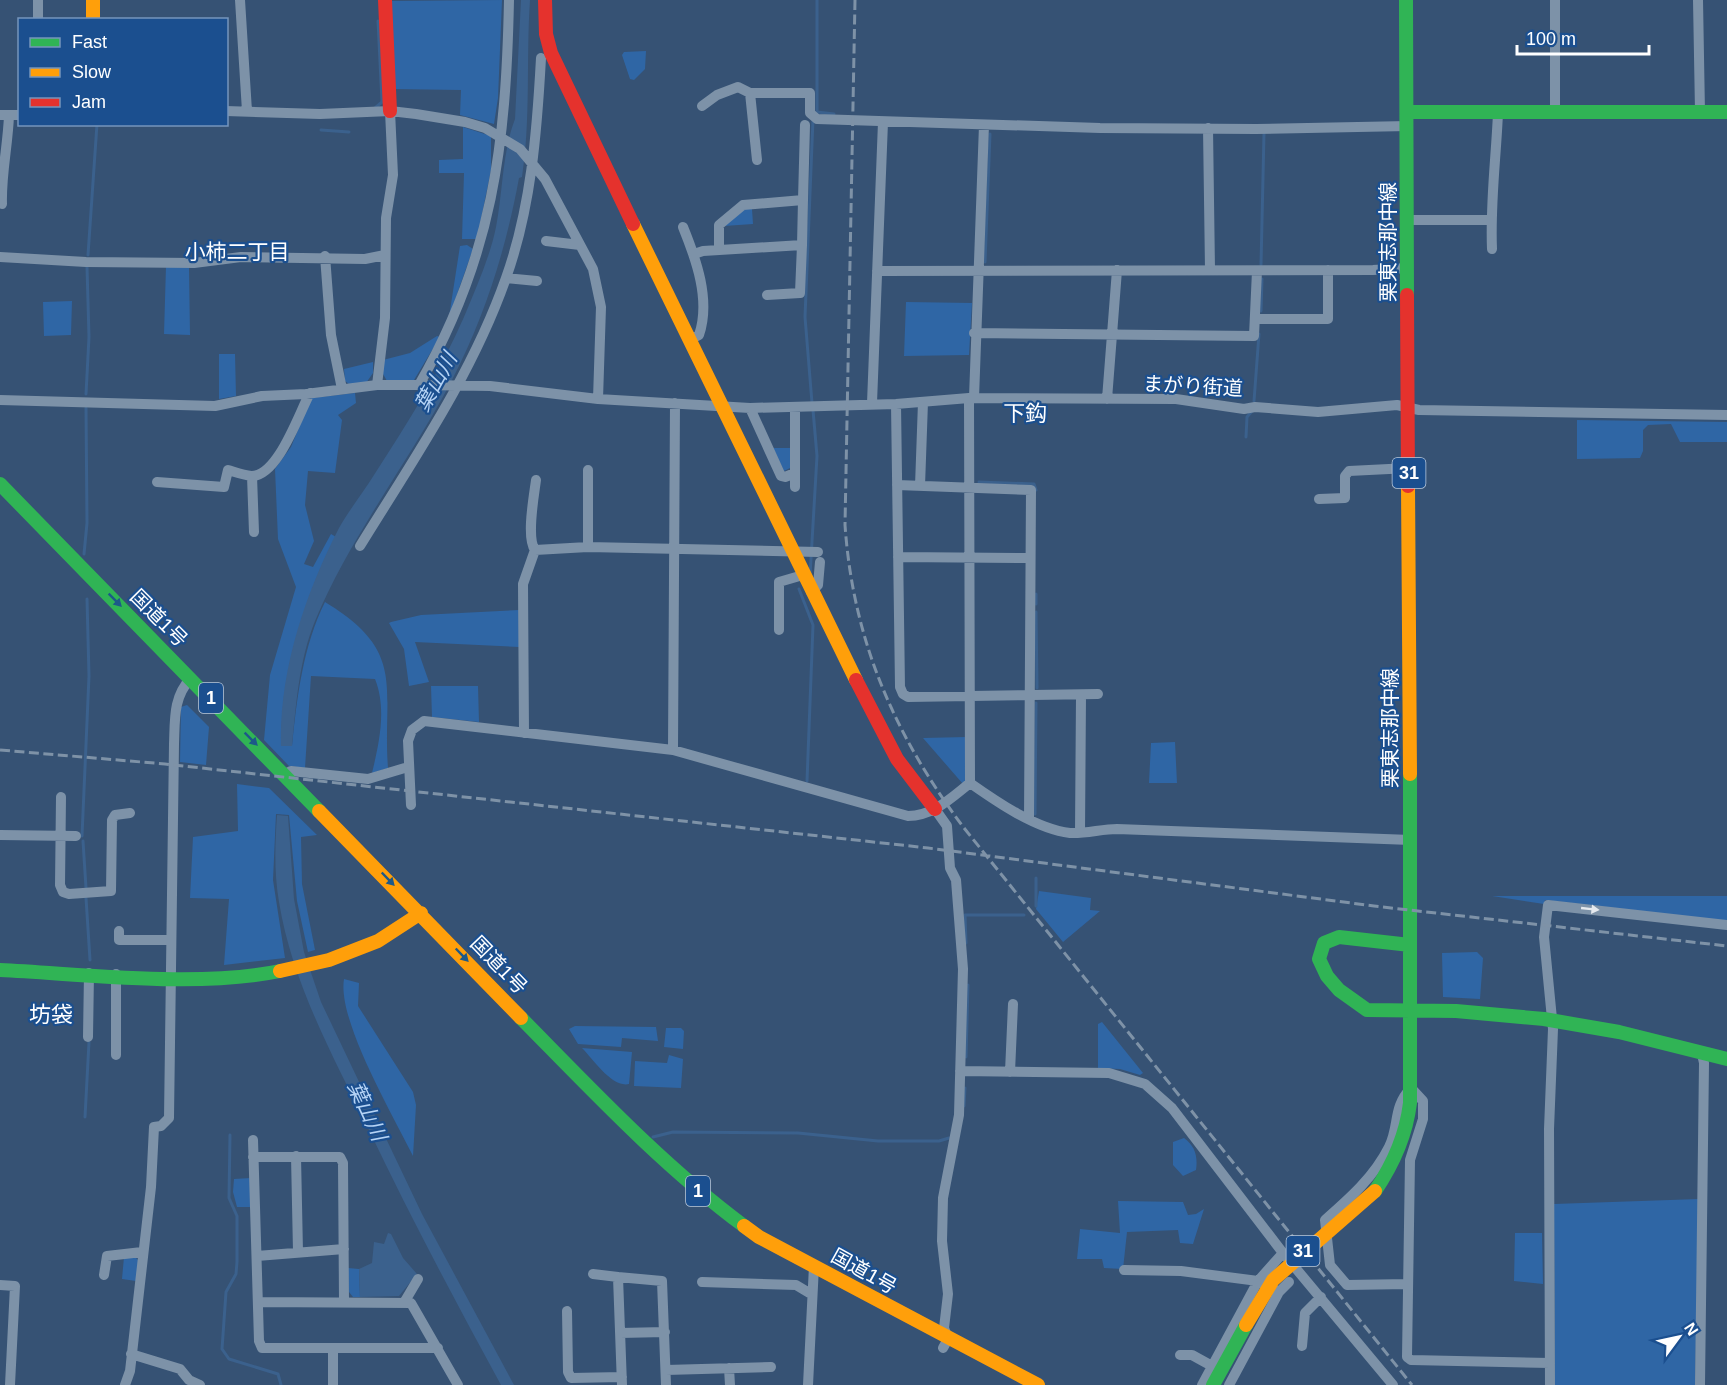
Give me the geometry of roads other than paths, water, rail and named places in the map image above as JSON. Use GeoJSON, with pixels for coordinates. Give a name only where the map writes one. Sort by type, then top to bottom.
{"type":"FeatureCollection","features":[{"type":"Feature","properties":{"kind":"main road"},"geometry":{"type":"LineString","coordinates":[[93,0],[93,18]]}},
{"type":"Feature","properties":{"kind":"main road"},"geometry":{"type":"LineString","coordinates":[[385,0],[390,111]]}},
{"type":"Feature","properties":{"kind":"main road"},"geometry":{"type":"LineString","coordinates":[[545,0],[546,34],[551,53],[720,405],[811,592],[897,759],[935,809]]}},
{"type":"Feature","properties":{"kind":"main road","name":"栗東志那中線"},"geometry":{"type":"LineString","coordinates":[[1214,1385],[1273,1280],[1294,1259],[1375,1191],[1391,1168],[1405,1139],[1411,1088],[1406,0]]}},
{"type":"Feature","properties":{"kind":"main road"},"geometry":{"type":"LineString","coordinates":[[1408,119],[1498,113],[1727,112]]}},
{"type":"Feature","properties":{"kind":"main road","name":"国道1号"},"geometry":{"type":"LineString","coordinates":[[0,484],[187,682],[417,917],[672,1185],[706,1213],[756,1247],[814,1272],[945,1344],[1013,1385]]}},
{"type":"Feature","properties":{"kind":"main road","name":"国道1号"},"geometry":{"type":"LineString","coordinates":[[0,499],[187,682],[285,774],[417,917]]}},
{"type":"Feature","properties":{"kind":"main road"},"geometry":{"type":"LineString","coordinates":[[0,970],[171,977],[236,976],[315,964],[373,945],[417,917]]}},
{"type":"Feature","properties":{"kind":"main road"},"geometry":{"type":"LineString","coordinates":[[1410,945],[1339,937],[1324,943],[1319,959],[1321,966],[1349,1001],[1358,1008],[1497,1012],[1551,1019],[1604,1029],[1727,1059]]}},
{"type":"Feature","properties":{"kind":"main road","name":"国道1号"},"geometry":{"type":"LineString","coordinates":[[945,1344],[1038,1385]]}},
{"type":"Feature","properties":{"kind":"street"},"geometry":{"type":"LineString","coordinates":[[38,0],[38,18]]}},
{"type":"Feature","properties":{"kind":"street"},"geometry":{"type":"LineString","coordinates":[[240,0],[247,111]]}},
{"type":"Feature","properties":{"kind":"street"},"geometry":{"type":"LineString","coordinates":[[421,385],[444,340],[473,267],[491,200],[501,136],[509,0]]}},
{"type":"Feature","properties":{"kind":"street"},"geometry":{"type":"LineString","coordinates":[[1555,0],[1555,114]]}},
{"type":"Feature","properties":{"kind":"street"},"geometry":{"type":"LineString","coordinates":[[1698,0],[1700,112]]}},
{"type":"Feature","properties":{"kind":"street"},"geometry":{"type":"LineString","coordinates":[[360,546],[457,385],[506,278],[532,161],[541,58]]}},
{"type":"Feature","properties":{"kind":"street"},"geometry":{"type":"LineString","coordinates":[[702,106],[717,95],[738,87],[750,93],[810,93],[813,116],[883,122],[1208,128],[1408,119]]}},
{"type":"Feature","properties":{"kind":"street"},"geometry":{"type":"LineString","coordinates":[[750,93],[757,160]]}},
{"type":"Feature","properties":{"kind":"street"},"geometry":{"type":"LineString","coordinates":[[228,111],[320,114],[390,111],[465,122],[501,136],[532,161],[545,179],[593,269],[601,307],[598,399]]}},
{"type":"Feature","properties":{"kind":"street"},"geometry":{"type":"LineString","coordinates":[[377,385],[384,328],[386,218],[393,175],[390,111]]}},
{"type":"Feature","properties":{"kind":"street"},"geometry":{"type":"LineString","coordinates":[[1492,249],[1491,220],[1498,113]]}},
{"type":"Feature","properties":{"kind":"street"},"geometry":{"type":"LineString","coordinates":[[2,204],[2,178],[8,146],[10,115]]}},
{"type":"Feature","properties":{"kind":"street"},"geometry":{"type":"LineString","coordinates":[[872,403],[883,122]]}},
{"type":"Feature","properties":{"kind":"street"},"geometry":{"type":"LineString","coordinates":[[767,295],[800,293],[805,125]]}},
{"type":"Feature","properties":{"kind":"street"},"geometry":{"type":"LineString","coordinates":[[970,783],[971,398],[984,125]]}},
{"type":"Feature","properties":{"kind":"street"},"geometry":{"type":"LineString","coordinates":[[1208,128],[1210,270]]}},
{"type":"Feature","properties":{"kind":"street"},"geometry":{"type":"LineString","coordinates":[[719,250],[719,225],[742,205],[803,200]]}},
{"type":"Feature","properties":{"kind":"street"},"geometry":{"type":"LineString","coordinates":[[1408,220],[1491,220]]}},
{"type":"Feature","properties":{"kind":"street"},"geometry":{"type":"LineString","coordinates":[[682,227],[699,268],[702,326],[699,335],[689,340]]}},
{"type":"Feature","properties":{"kind":"street"},"geometry":{"type":"LineString","coordinates":[[546,241],[580,245]]}},
{"type":"Feature","properties":{"kind":"street"},"geometry":{"type":"LineString","coordinates":[[694,254],[719,250],[801,245]]}},
{"type":"Feature","properties":{"kind":"street"},"geometry":{"type":"LineString","coordinates":[[0,257],[86,262],[203,263],[241,257],[325,256],[365,259],[385,255]]}},
{"type":"Feature","properties":{"kind":"street"},"geometry":{"type":"LineString","coordinates":[[325,256],[331,334],[342,389]]}},
{"type":"Feature","properties":{"kind":"street"},"geometry":{"type":"LineString","coordinates":[[878,271],[1257,271],[1407,268]]}},
{"type":"Feature","properties":{"kind":"street"},"geometry":{"type":"LineString","coordinates":[[1107,399],[1117,270]]}},
{"type":"Feature","properties":{"kind":"street"},"geometry":{"type":"LineString","coordinates":[[1255,319],[1328,319],[1328,270]]}},
{"type":"Feature","properties":{"kind":"street"},"geometry":{"type":"LineString","coordinates":[[974,333],[1254,336],[1257,271]]}},
{"type":"Feature","properties":{"kind":"street"},"geometry":{"type":"LineString","coordinates":[[506,278],[537,281]]}},
{"type":"Feature","properties":{"kind":"street","name":"まがり街道"},"geometry":{"type":"LineString","coordinates":[[0,400],[215,406],[262,396],[377,385],[457,385],[598,399],[750,408],[896,404],[971,398],[1176,399],[1244,409],[1255,407],[1318,412],[1376,405],[1419,411],[1727,416]]}},
{"type":"Feature","properties":{"kind":"street"},"geometry":{"type":"LineString","coordinates":[[157,482],[224,487],[228,470],[252,476],[263,473],[283,449],[310,393]]}},
{"type":"Feature","properties":{"kind":"street"},"geometry":{"type":"LineString","coordinates":[[920,486],[923,402]]}},
{"type":"Feature","properties":{"kind":"street"},"geometry":{"type":"LineString","coordinates":[[673,750],[675,403]]}},
{"type":"Feature","properties":{"kind":"street"},"geometry":{"type":"LineString","coordinates":[[896,404],[900,687],[903,694],[908,697],[1098,694]]}},
{"type":"Feature","properties":{"kind":"street"},"geometry":{"type":"LineString","coordinates":[[750,408],[781,476],[785,477],[795,473]]}},
{"type":"Feature","properties":{"kind":"street"},"geometry":{"type":"LineString","coordinates":[[795,408],[795,487]]}},
{"type":"Feature","properties":{"kind":"street"},"geometry":{"type":"LineString","coordinates":[[1319,500],[1345,498],[1345,476],[1349,471],[1409,468]]}},
{"type":"Feature","properties":{"kind":"street"},"geometry":{"type":"LineString","coordinates":[[588,470],[588,547]]}},
{"type":"Feature","properties":{"kind":"street"},"geometry":{"type":"LineString","coordinates":[[252,476],[254,532]]}},
{"type":"Feature","properties":{"kind":"street"},"geometry":{"type":"LineString","coordinates":[[535,550],[531,545],[531,525],[536,480]]}},
{"type":"Feature","properties":{"kind":"street"},"geometry":{"type":"LineString","coordinates":[[897,485],[1031,490],[1029,819]]}},
{"type":"Feature","properties":{"kind":"street"},"geometry":{"type":"LineString","coordinates":[[535,550],[588,547],[791,550],[816,555],[818,585],[811,592]]}},
{"type":"Feature","properties":{"kind":"street"},"geometry":{"type":"LineString","coordinates":[[524,733],[523,584],[535,550]]}},
{"type":"Feature","properties":{"kind":"street"},"geometry":{"type":"LineString","coordinates":[[898,557],[1029,558]]}},
{"type":"Feature","properties":{"kind":"street"},"geometry":{"type":"LineString","coordinates":[[779,630],[780,582],[803,575]]}},
{"type":"Feature","properties":{"kind":"street"},"geometry":{"type":"LineString","coordinates":[[125,1385],[130,1371],[151,1186],[154,1127],[161,1126],[169,1118],[174,744],[176,701],[187,682]]}},
{"type":"Feature","properties":{"kind":"street"},"geometry":{"type":"LineString","coordinates":[[1080,832],[1082,696]]}},
{"type":"Feature","properties":{"kind":"street"},"geometry":{"type":"LineString","coordinates":[[411,805],[404,768],[408,741],[412,730],[424,721],[673,750],[908,816],[922,816],[970,783]]}},
{"type":"Feature","properties":{"kind":"street"},"geometry":{"type":"LineString","coordinates":[[285,774],[291,771],[368,779],[404,768]]}},
{"type":"Feature","properties":{"kind":"street"},"geometry":{"type":"LineString","coordinates":[[970,783],[995,801],[1029,819],[1071,833],[1117,829],[1411,840]]}},
{"type":"Feature","properties":{"kind":"street"},"geometry":{"type":"LineString","coordinates":[[61,797],[60,885],[63,892],[105,893],[113,887],[112,820],[115,815],[130,813]]}},
{"type":"Feature","properties":{"kind":"street"},"geometry":{"type":"LineString","coordinates":[[935,809],[947,826],[950,868],[956,880],[963,969],[959,1115],[943,1198],[942,1241],[948,1294],[944,1328],[945,1344]]}},
{"type":"Feature","properties":{"kind":"street"},"geometry":{"type":"LineString","coordinates":[[0,835],[76,836]]}},
{"type":"Feature","properties":{"kind":"street"},"geometry":{"type":"LineString","coordinates":[[1550,1385],[1549,1129],[1553,1029],[1548,956],[1544,937],[1548,905],[1727,925]]}},
{"type":"Feature","properties":{"kind":"street"},"geometry":{"type":"LineString","coordinates":[[119,931],[119,940],[171,940]]}},
{"type":"Feature","properties":{"kind":"street"},"geometry":{"type":"LineString","coordinates":[[88,1037],[89,973]]}},
{"type":"Feature","properties":{"kind":"street"},"geometry":{"type":"LineString","coordinates":[[116,974],[116,1055]]}},
{"type":"Feature","properties":{"kind":"street"},"geometry":{"type":"LineString","coordinates":[[1010,1072],[1013,1004]]}},
{"type":"Feature","properties":{"kind":"street"},"geometry":{"type":"LineString","coordinates":[[1700,1385],[1704,1215],[1704,1063],[1702,1054]]}},
{"type":"Feature","properties":{"kind":"street"},"geometry":{"type":"LineString","coordinates":[[960,1071],[1109,1073],[1145,1084],[1172,1108],[1283,1253],[1394,1385]]}},
{"type":"Feature","properties":{"kind":"street"},"geometry":{"type":"LineString","coordinates":[[1408,1284],[1347,1285],[1330,1264],[1325,1220],[1374,1173],[1390,1146],[1400,1100],[1411,1088],[1423,1101],[1423,1119],[1410,1160],[1407,1357],[1411,1360],[1550,1364]]}},
{"type":"Feature","properties":{"kind":"street"},"geometry":{"type":"LineString","coordinates":[[254,1140],[258,1302],[262,1348],[333,1350],[438,1348]]}},
{"type":"Feature","properties":{"kind":"street"},"geometry":{"type":"LineString","coordinates":[[296,1156],[298,1252]]}},
{"type":"Feature","properties":{"kind":"street"},"geometry":{"type":"LineString","coordinates":[[254,1157],[340,1157],[343,1163],[344,1301]]}},
{"type":"Feature","properties":{"kind":"street"},"geometry":{"type":"LineString","coordinates":[[257,1256],[344,1249]]}},
{"type":"Feature","properties":{"kind":"street"},"geometry":{"type":"LineString","coordinates":[[104,1275],[107,1256],[142,1252]]}},
{"type":"Feature","properties":{"kind":"street"},"geometry":{"type":"LineString","coordinates":[[1202,1385],[1258,1281],[1283,1253]]}},
{"type":"Feature","properties":{"kind":"street"},"geometry":{"type":"LineString","coordinates":[[1124,1270],[1181,1271],[1258,1281],[1278,1292]]}},
{"type":"Feature","properties":{"kind":"street"},"geometry":{"type":"LineString","coordinates":[[808,1385],[811,1294],[814,1272]]}},
{"type":"Feature","properties":{"kind":"street"},"geometry":{"type":"LineString","coordinates":[[593,1274],[662,1281],[666,1385]]}},
{"type":"Feature","properties":{"kind":"street"},"geometry":{"type":"LineString","coordinates":[[567,1311],[568,1372],[571,1378],[622,1381],[618,1277]]}},
{"type":"Feature","properties":{"kind":"street"},"geometry":{"type":"LineString","coordinates":[[405,1301],[418,1280]]}},
{"type":"Feature","properties":{"kind":"street"},"geometry":{"type":"LineString","coordinates":[[702,1282],[796,1285],[811,1294]]}},
{"type":"Feature","properties":{"kind":"street"},"geometry":{"type":"LineString","coordinates":[[1229,1385],[1278,1292],[1289,1282]]}},
{"type":"Feature","properties":{"kind":"street"},"geometry":{"type":"LineString","coordinates":[[0,1285],[15,1286],[10,1385]]}},
{"type":"Feature","properties":{"kind":"street"},"geometry":{"type":"LineString","coordinates":[[1300,1341],[1305,1313],[1321,1297]]}},
{"type":"Feature","properties":{"kind":"street"},"geometry":{"type":"LineString","coordinates":[[258,1302],[405,1301],[416,1308],[458,1385]]}},
{"type":"Feature","properties":{"kind":"street"},"geometry":{"type":"LineString","coordinates":[[620,1333],[665,1332]]}},
{"type":"Feature","properties":{"kind":"street"},"geometry":{"type":"LineString","coordinates":[[333,1350],[333,1385]]}},
{"type":"Feature","properties":{"kind":"street"},"geometry":{"type":"LineString","coordinates":[[131,1354],[180,1369],[187,1382],[200,1385]]}},
{"type":"Feature","properties":{"kind":"street"},"geometry":{"type":"LineString","coordinates":[[1180,1355],[1192,1355],[1212,1366]]}},
{"type":"Feature","properties":{"kind":"street"},"geometry":{"type":"LineString","coordinates":[[666,1370],[771,1366]]}},
{"type":"Feature","properties":{"kind":"street"},"geometry":{"type":"LineString","coordinates":[[729,1368],[729,1385]]}},
{"type":"Feature","properties":{"kind":"water","name":"葉山川"},"geometry":{"type":"Polygon","coordinates":[[[521,0],[530,0],[525,155],[522,177],[519,178],[508,231],[493,282],[475,331],[452,380],[329,589],[305,651],[292,746],[281,746],[284,690],[296,634],[315,579],[339,528],[434,378],[464,317],[490,250],[496,227],[508,145],[515,119],[521,0]]]}},
{"type":"Feature","properties":{"kind":"water","name":"葉山川"},"geometry":{"type":"Polygon","coordinates":[[[277,815],[288,816],[294,899],[304,952],[321,1002],[422,1214],[514,1385],[501,1385],[483,1353],[399,1192],[340,1072],[303,989],[285,932],[279,902],[275,858],[277,815]]]}},
{"type":"Feature","properties":{"kind":"water"},"geometry":{"type":"Polygon","coordinates":[[[388,1233],[391,1234],[403,1258],[417,1274],[399,1296],[360,1297],[359,1269],[372,1263],[374,1242],[384,1244],[388,1233]]]}},
{"type":"Feature","properties":{"kind":"waterway"},"geometry":{"type":"LineString","coordinates":[[817,0],[817,112],[834,114]]}},
{"type":"Feature","properties":{"kind":"waterway"},"geometry":{"type":"LineString","coordinates":[[375,108],[382,102],[378,21]]}},
{"type":"Feature","properties":{"kind":"waterway"},"geometry":{"type":"LineString","coordinates":[[812,403],[805,317],[813,119]]}},
{"type":"Feature","properties":{"kind":"waterway"},"geometry":{"type":"LineString","coordinates":[[88,255],[97,126]]}},
{"type":"Feature","properties":{"kind":"waterway"},"geometry":{"type":"LineString","coordinates":[[321,130],[349,132]]}},
{"type":"Feature","properties":{"kind":"waterway"},"geometry":{"type":"LineString","coordinates":[[1261,265],[1264,133]]}},
{"type":"Feature","properties":{"kind":"waterway"},"geometry":{"type":"LineString","coordinates":[[985,262],[990,134]]}},
{"type":"Feature","properties":{"kind":"waterway"},"geometry":{"type":"LineString","coordinates":[[86,394],[89,337],[87,267]]}},
{"type":"Feature","properties":{"kind":"waterway"},"geometry":{"type":"LineString","coordinates":[[1261,311],[1262,279]]}},
{"type":"Feature","properties":{"kind":"waterway"},"geometry":{"type":"LineString","coordinates":[[1254,401],[1259,334]]}},
{"type":"Feature","properties":{"kind":"waterway"},"geometry":{"type":"LineString","coordinates":[[84,554],[87,523],[86,408]]}},
{"type":"Feature","properties":{"kind":"waterway"},"geometry":{"type":"LineString","coordinates":[[810,576],[817,456],[813,410]]}},
{"type":"Feature","properties":{"kind":"waterway"},"geometry":{"type":"LineString","coordinates":[[1246,437],[1247,417],[1253,410]]}},
{"type":"Feature","properties":{"kind":"waterway"},"geometry":{"type":"LineString","coordinates":[[979,482],[1034,484],[1036,490]]}},
{"type":"Feature","properties":{"kind":"waterway"},"geometry":{"type":"LineString","coordinates":[[799,589],[813,625],[807,781]]}},
{"type":"Feature","properties":{"kind":"waterway"},"geometry":{"type":"LineString","coordinates":[[1036,594],[1036,604]]}},
{"type":"Feature","properties":{"kind":"waterway"},"geometry":{"type":"LineString","coordinates":[[82,836],[89,676],[87,599]]}},
{"type":"Feature","properties":{"kind":"waterway"},"geometry":{"type":"LineString","coordinates":[[1036,612],[1037,688]]}},
{"type":"Feature","properties":{"kind":"waterway"},"geometry":{"type":"LineString","coordinates":[[1035,814],[1036,703]]}},
{"type":"Feature","properties":{"kind":"waterway"},"geometry":{"type":"LineString","coordinates":[[83,841],[86,888]]}},
{"type":"Feature","properties":{"kind":"waterway"},"geometry":{"type":"LineString","coordinates":[[1036,878],[1036,906]]}},
{"type":"Feature","properties":{"kind":"waterway"},"geometry":{"type":"LineString","coordinates":[[86,898],[90,960]]}},
{"type":"Feature","properties":{"kind":"waterway"},"geometry":{"type":"LineString","coordinates":[[966,943],[965,915],[1024,915]]}},
{"type":"Feature","properties":{"kind":"waterway"},"geometry":{"type":"LineString","coordinates":[[966,1057],[968,985]]}},
{"type":"Feature","properties":{"kind":"waterway"},"geometry":{"type":"LineString","coordinates":[[85,1117],[89,1042]]}},
{"type":"Feature","properties":{"kind":"waterway"},"geometry":{"type":"LineString","coordinates":[[964,1106],[965,1088]]}},
{"type":"Feature","properties":{"kind":"waterway"},"geometry":{"type":"LineString","coordinates":[[653,1137],[673,1132],[798,1133],[878,1141],[939,1141],[949,1138]]}},
{"type":"Feature","properties":{"kind":"waterway"},"geometry":{"type":"LineString","coordinates":[[230,1135],[229,1198],[237,1216],[237,1262],[236,1274],[226,1292],[222,1349],[229,1359],[278,1374],[281,1385]]}},
{"type":"Feature","properties":{"kind":"railway"},"geometry":{"type":"LineString","coordinates":[[855,0],[845,525],[857,608],[882,686],[917,758],[964,828],[1412,1385]]}},
{"type":"Feature","properties":{"kind":"railway"},"geometry":{"type":"LineString","coordinates":[[0,750],[165,764],[928,848],[1374,906],[1727,946]]}},
{"type":"Feature","properties":{"kind":"district","name":"小柿二丁目"},"geometry":{"type":"Point","coordinates":[237,252]}},
{"type":"Feature","properties":{"kind":"district","name":"下鈎"},"geometry":{"type":"Point","coordinates":[1025,413]}},
{"type":"Feature","properties":{"kind":"district","name":"坊袋"},"geometry":{"type":"Point","coordinates":[51,1014]}}]}
